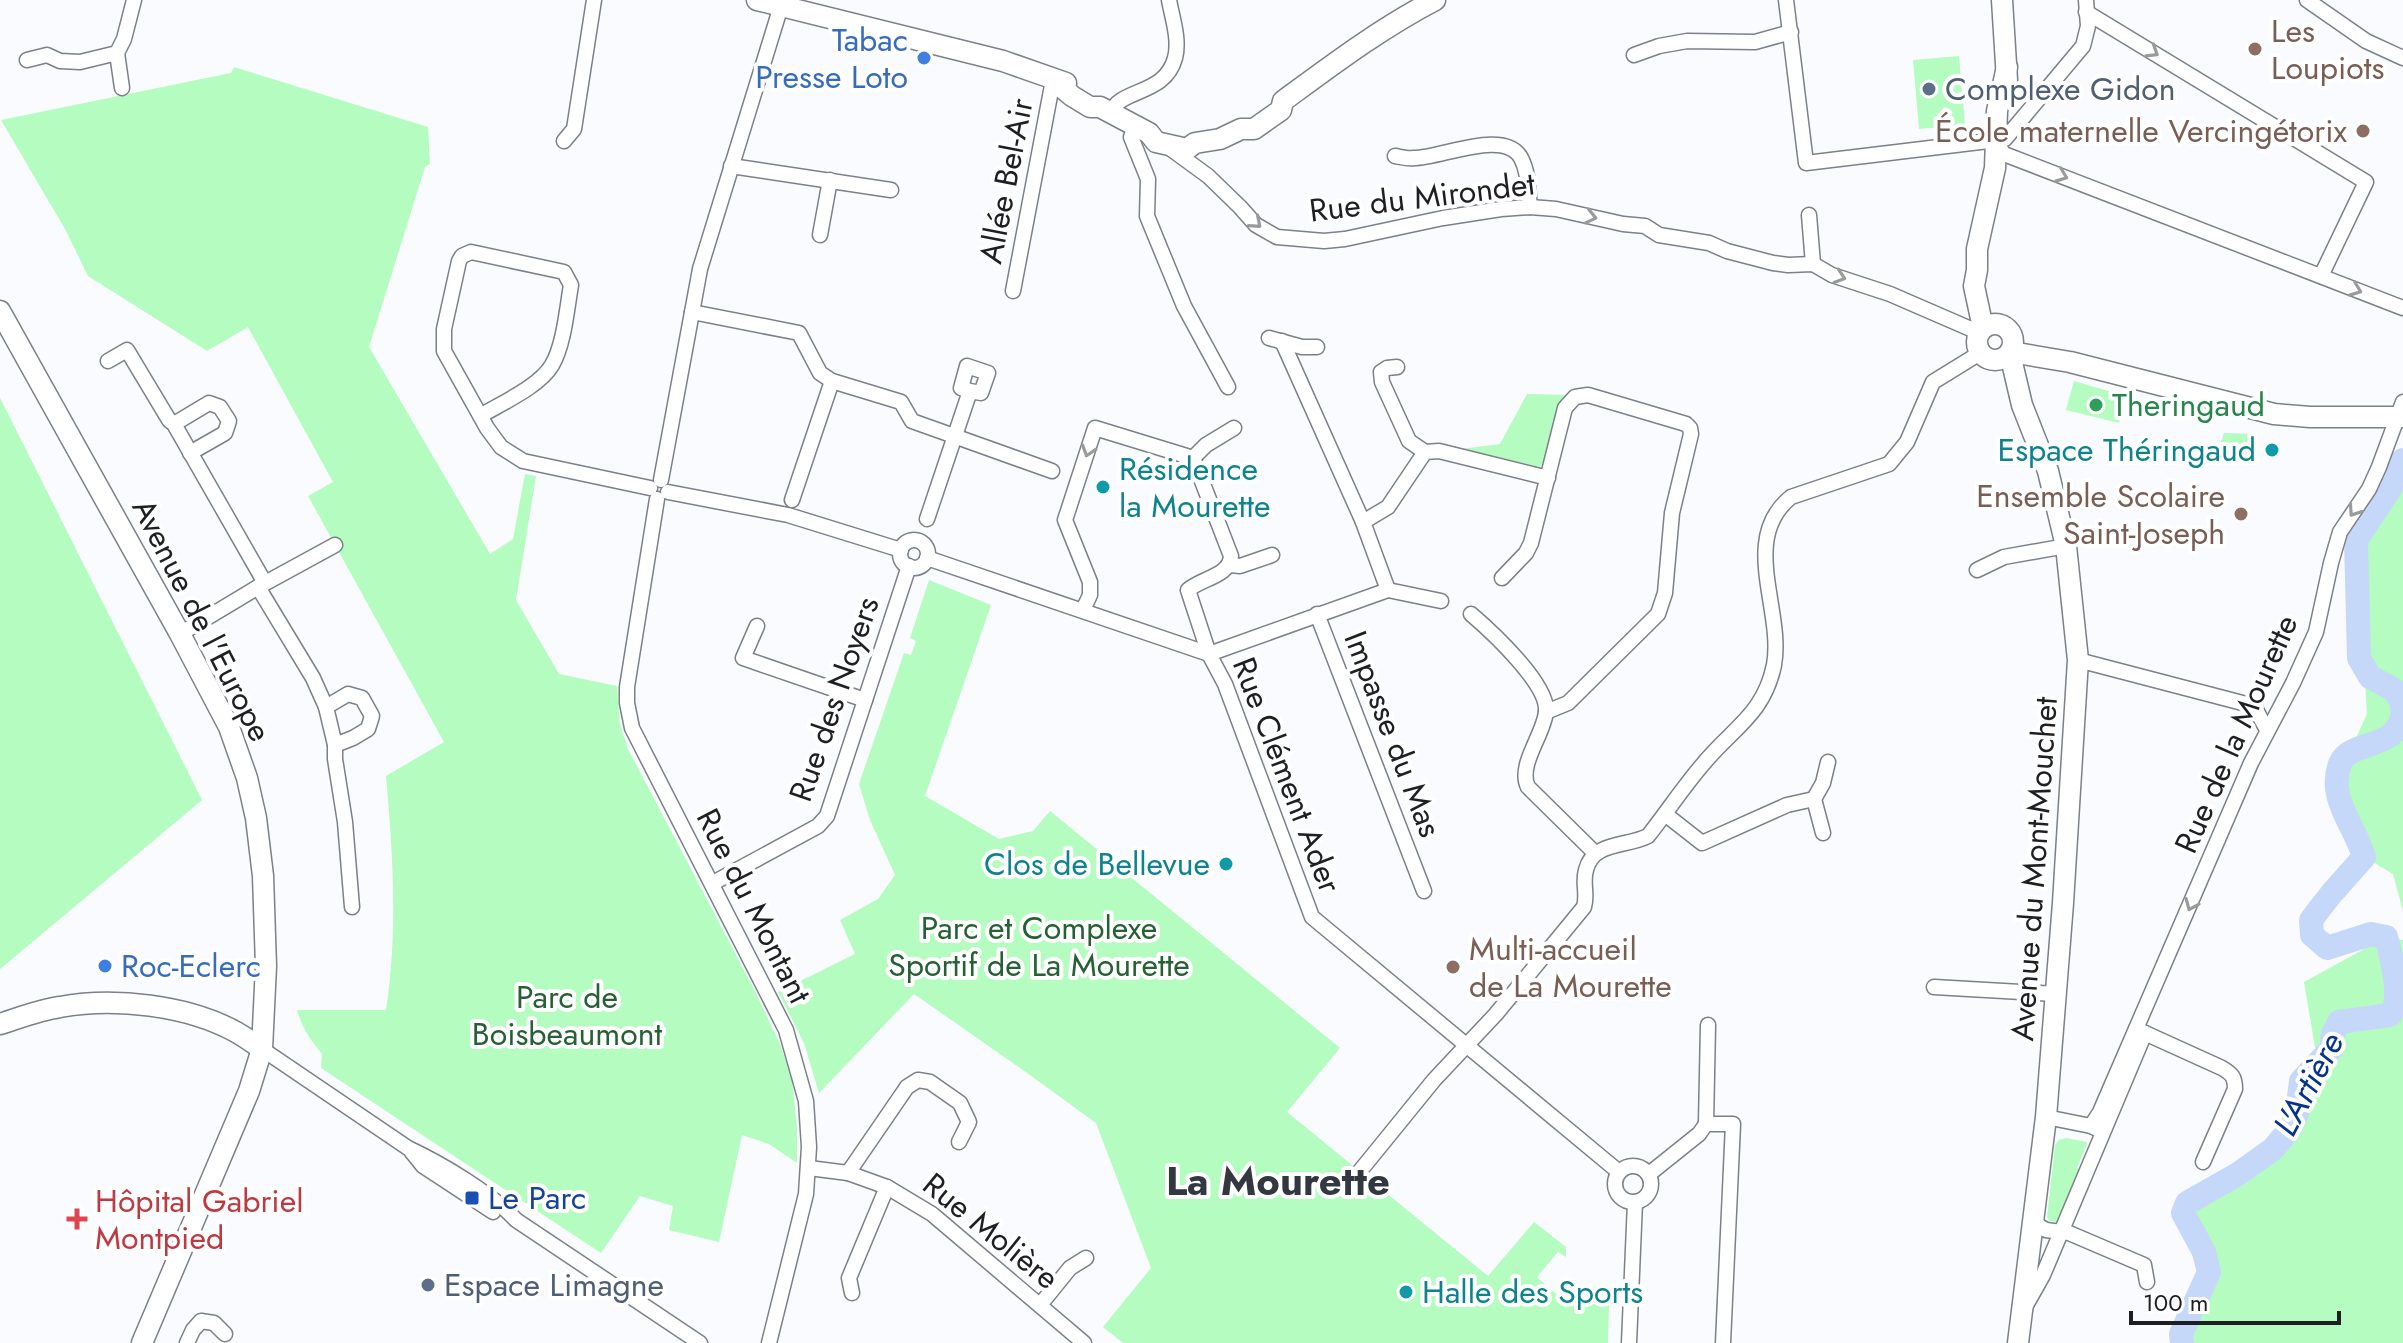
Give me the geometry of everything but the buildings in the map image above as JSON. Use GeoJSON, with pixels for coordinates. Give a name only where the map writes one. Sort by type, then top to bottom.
{"type":"FeatureCollection","features":[{"type":"Feature","properties":{"kind":"main road"},"geometry":{"type":"LineString","coordinates":[[757,0],[1003,61],[1053,80],[1090,107],[1106,110],[1142,130],[1156,142],[1187,149],[1195,143],[1220,139],[1241,129],[1248,118],[1275,100],[1283,101],[1378,33],[1435,0]]}},
{"type":"Feature","properties":{"kind":"main road","name":"Avenue du Mont-Mouchet"},"geometry":{"type":"LineString","coordinates":[[2002,0],[2007,67],[1997,111],[2000,150],[1977,249],[1977,270],[1986,283],[1997,343],[2048,471],[2066,546],[2078,660],[2046,1117],[2018,1343]]}},
{"type":"Feature","properties":{"kind":"main road"},"geometry":{"type":"LineString","coordinates":[[1142,130],[1189,137],[1195,143]]}},
{"type":"Feature","properties":{"kind":"main road","name":"Avenue de l'Europe"},"geometry":{"type":"LineString","coordinates":[[0,311],[229,727],[247,778],[256,818],[266,936],[262,1049],[245,1101],[142,1343]]}},
{"type":"Feature","properties":{"kind":"main road"},"geometry":{"type":"LineString","coordinates":[[1997,343],[2070,362]]}},
{"type":"Feature","properties":{"kind":"main road"},"geometry":{"type":"LineString","coordinates":[[1997,343],[2274,414],[2362,418],[2401,412]]}},
{"type":"Feature","properties":{"kind":"main road"},"geometry":{"type":"LineString","coordinates":[[2020,398],[2043,357]]}},
{"type":"Feature","properties":{"kind":"main road"},"geometry":{"type":"LineString","coordinates":[[0,1024],[58,1007],[127,1003],[194,1015],[235,1031],[262,1049]]}},
{"type":"Feature","properties":{"kind":"street"},"geometry":{"type":"LineString","coordinates":[[122,88],[117,53],[134,0]]}},
{"type":"Feature","properties":{"kind":"street"},"geometry":{"type":"LineString","coordinates":[[564,141],[574,129],[594,0]]}},
{"type":"Feature","properties":{"kind":"street"},"geometry":{"type":"LineString","coordinates":[[1106,110],[1165,77],[1175,58],[1169,0]]}},
{"type":"Feature","properties":{"kind":"street"},"geometry":{"type":"LineString","coordinates":[[1786,0],[1806,163],[2000,150],[2403,308]]}},
{"type":"Feature","properties":{"kind":"street"},"geometry":{"type":"LineString","coordinates":[[2307,0],[2366,41],[2403,58]]}},
{"type":"Feature","properties":{"kind":"street","name":"Rue du Montant"},"geometry":{"type":"LineString","coordinates":[[769,1343],[806,1194],[809,1147],[806,1101],[786,1030],[639,741],[629,715],[627,687],[659,490],[707,245],[781,6]]}},
{"type":"Feature","properties":{"kind":"street"},"geometry":{"type":"LineString","coordinates":[[2000,150],[2083,46],[2086,6]]}},
{"type":"Feature","properties":{"kind":"street"},"geometry":{"type":"LineString","coordinates":[[2086,6],[2366,182],[2321,276]]}},
{"type":"Feature","properties":{"kind":"street"},"geometry":{"type":"LineString","coordinates":[[1634,55],[1687,41],[1755,42],[1791,32]]}},
{"type":"Feature","properties":{"kind":"street"},"geometry":{"type":"LineString","coordinates":[[27,60],[47,55],[60,61],[80,62],[117,53]]}},
{"type":"Feature","properties":{"kind":"street","name":"Allée Bel-Air"},"geometry":{"type":"LineString","coordinates":[[1013,291],[1053,80]]}},
{"type":"Feature","properties":{"kind":"street"},"geometry":{"type":"LineString","coordinates":[[1142,130],[1131,137],[1148,179],[1147,216],[1184,306],[1228,387]]}},
{"type":"Feature","properties":{"kind":"street"},"geometry":{"type":"LineString","coordinates":[[1195,143],[1195,158],[1200,169]]}},
{"type":"Feature","properties":{"kind":"street"},"geometry":{"type":"LineString","coordinates":[[1395,156],[1414,158],[1489,144],[1505,145],[1519,154],[1526,171],[1530,207]]}},
{"type":"Feature","properties":{"kind":"street","name":"Rue du Mirondet"},"geometry":{"type":"LineString","coordinates":[[1166,146],[1200,169],[1256,225],[1289,240],[1345,239],[1501,209],[1556,209],[1645,226],[1659,235],[1709,243],[1773,263],[1813,264],[1832,275],[1900,298],[1997,343]]}},
{"type":"Feature","properties":{"kind":"street"},"geometry":{"type":"LineString","coordinates":[[731,166],[891,190]]}},
{"type":"Feature","properties":{"kind":"street"},"geometry":{"type":"LineString","coordinates":[[820,235],[830,180]]}},
{"type":"Feature","properties":{"kind":"street"},"geometry":{"type":"LineString","coordinates":[[1809,215],[1813,264]]}},
{"type":"Feature","properties":{"kind":"street"},"geometry":{"type":"LineString","coordinates":[[480,416],[536,382],[551,368],[557,355],[571,285],[564,272],[471,252],[459,261],[444,329],[444,351],[480,416],[501,447],[523,461],[788,515],[901,550]]}},
{"type":"Feature","properties":{"kind":"street"},"geometry":{"type":"LineString","coordinates":[[692,312],[799,333],[820,373],[832,381],[901,402],[912,421],[1052,471]]}},
{"type":"Feature","properties":{"kind":"street"},"geometry":{"type":"LineString","coordinates":[[1317,347],[1302,347],[1276,339],[1363,522],[1388,590]]}},
{"type":"Feature","properties":{"kind":"street"},"geometry":{"type":"LineString","coordinates":[[1347,1187],[1434,1080],[1468,1046],[1584,907],[1587,892],[1585,873],[1595,853],[1648,836],[1706,761],[1738,731],[1764,697],[1774,664],[1775,640],[1766,583],[1766,547],[1769,522],[1779,506],[1791,497],[1889,464],[1907,442],[1933,382],[1997,343]]}},
{"type":"Feature","properties":{"kind":"street"},"geometry":{"type":"LineString","coordinates":[[108,361],[127,350],[174,424],[326,707],[335,745],[352,907]]}},
{"type":"Feature","properties":{"kind":"street"},"geometry":{"type":"LineString","coordinates":[[927,519],[970,391],[961,388],[967,366],[977,369]]}},
{"type":"Feature","properties":{"kind":"street"},"geometry":{"type":"LineString","coordinates":[[1397,367],[1381,372],[1382,382],[1409,441],[1425,452],[1439,451],[1548,478]]}},
{"type":"Feature","properties":{"kind":"street"},"geometry":{"type":"LineString","coordinates":[[792,500],[832,381]]}},
{"type":"Feature","properties":{"kind":"street"},"geometry":{"type":"LineString","coordinates":[[1502,578],[1526,553],[1531,543],[1565,408],[1575,397],[1588,395],[1686,424],[1690,428],[1672,513],[1665,593],[1658,614],[1568,703],[1546,712]]}},
{"type":"Feature","properties":{"kind":"street"},"geometry":{"type":"LineString","coordinates":[[174,424],[209,403],[220,407],[229,421],[225,433],[190,453]]}},
{"type":"Feature","properties":{"kind":"street","name":"Rue de la Mourette"},"geometry":{"type":"LineString","coordinates":[[2021,1315],[2043,1275],[2060,1233],[2097,1129],[2100,1112],[2141,1031],[2251,763],[2316,632],[2340,532],[2374,478],[2401,412]]}},
{"type":"Feature","properties":{"kind":"street"},"geometry":{"type":"LineString","coordinates":[[1083,610],[1090,595],[1090,582],[1065,520],[1095,428],[1193,458]]}},
{"type":"Feature","properties":{"kind":"street"},"geometry":{"type":"LineString","coordinates":[[1193,458],[1206,445],[1234,428]]}},
{"type":"Feature","properties":{"kind":"street"},"geometry":{"type":"LineString","coordinates":[[1363,522],[1388,507],[1425,452]]}},
{"type":"Feature","properties":{"kind":"street"},"geometry":{"type":"LineString","coordinates":[[1193,458],[1231,556],[1231,565],[1225,571],[1196,583],[1188,590],[1209,654]]}},
{"type":"Feature","properties":{"kind":"street"},"geometry":{"type":"LineString","coordinates":[[909,541],[920,541],[927,550],[927,558],[921,566],[909,566],[902,559],[901,550],[909,541]]}},
{"type":"Feature","properties":{"kind":"street"},"geometry":{"type":"LineString","coordinates":[[180,634],[335,545]]}},
{"type":"Feature","properties":{"kind":"street"},"geometry":{"type":"LineString","coordinates":[[1977,570],[2004,557],[2066,546]]}},
{"type":"Feature","properties":{"kind":"street"},"geometry":{"type":"LineString","coordinates":[[1231,565],[1240,566],[1272,555]]}},
{"type":"Feature","properties":{"kind":"street","name":"Rue Clément Ader"},"geometry":{"type":"LineString","coordinates":[[927,558],[1209,654],[1225,684],[1312,917],[1619,1172]]}},
{"type":"Feature","properties":{"kind":"street","name":"Rue des Noyers"},"geometry":{"type":"LineString","coordinates":[[713,883],[824,821],[909,566]]}},
{"type":"Feature","properties":{"kind":"street"},"geometry":{"type":"LineString","coordinates":[[1317,614],[1388,590],[1441,601]]}},
{"type":"Feature","properties":{"kind":"street","name":"Impasse du Mas"},"geometry":{"type":"LineString","coordinates":[[1209,654],[1317,614],[1424,891]]}},
{"type":"Feature","properties":{"kind":"street"},"geometry":{"type":"LineString","coordinates":[[1471,614],[1534,679],[1544,694],[1546,712],[1524,773],[1528,787],[1595,853]]}},
{"type":"Feature","properties":{"kind":"street"},"geometry":{"type":"LineString","coordinates":[[757,626],[743,658],[865,700]]}},
{"type":"Feature","properties":{"kind":"street"},"geometry":{"type":"LineString","coordinates":[[2078,660],[2254,706],[2267,730]]}},
{"type":"Feature","properties":{"kind":"street"},"geometry":{"type":"LineString","coordinates":[[326,707],[348,694],[362,698],[372,716],[368,729],[335,745]]}},
{"type":"Feature","properties":{"kind":"street"},"geometry":{"type":"LineString","coordinates":[[1823,833],[1814,799],[1823,783],[1828,762]]}},
{"type":"Feature","properties":{"kind":"street"},"geometry":{"type":"LineString","coordinates":[[1665,814],[1702,843],[1787,805],[1814,799]]}},
{"type":"Feature","properties":{"kind":"street"},"geometry":{"type":"LineString","coordinates":[[1934,987],[2056,994]]}},
{"type":"Feature","properties":{"kind":"street"},"geometry":{"type":"LineString","coordinates":[[1649,1174],[1699,1134],[1706,1124],[1708,1025]]}},
{"type":"Feature","properties":{"kind":"street"},"geometry":{"type":"LineString","coordinates":[[2141,1031],[2222,1068],[2231,1073],[2235,1080],[2235,1089],[2203,1162]]}},
{"type":"Feature","properties":{"kind":"street"},"geometry":{"type":"LineString","coordinates":[[262,1049],[408,1148],[429,1158],[504,1208],[516,1220],[700,1343]]}},
{"type":"Feature","properties":{"kind":"street"},"geometry":{"type":"LineString","coordinates":[[848,1173],[907,1087],[918,1080],[930,1082],[960,1103],[969,1122],[959,1142]]}},
{"type":"Feature","properties":{"kind":"street"},"geometry":{"type":"LineString","coordinates":[[2046,1117],[2097,1129]]}},
{"type":"Feature","properties":{"kind":"street"},"geometry":{"type":"LineString","coordinates":[[1706,1124],[1733,1124],[1723,1343]]}},
{"type":"Feature","properties":{"kind":"street"},"geometry":{"type":"LineString","coordinates":[[1629,1166],[1640,1167],[1649,1174],[1651,1186],[1646,1197],[1635,1202],[1625,1200],[1617,1193],[1615,1183],[1619,1172],[1629,1166]]}},
{"type":"Feature","properties":{"kind":"street","name":"Rue Molière"},"geometry":{"type":"LineString","coordinates":[[809,1168],[848,1173],[887,1187],[932,1214],[1084,1343]]}},
{"type":"Feature","properties":{"kind":"street"},"geometry":{"type":"LineString","coordinates":[[852,1293],[849,1278],[887,1187]]}},
{"type":"Feature","properties":{"kind":"street"},"geometry":{"type":"LineString","coordinates":[[1629,1343],[1635,1202]]}},
{"type":"Feature","properties":{"kind":"street"},"geometry":{"type":"LineString","coordinates":[[2033,1217],[2039,1226],[2069,1233],[2144,1265],[2147,1282]]}},
{"type":"Feature","properties":{"kind":"street"},"geometry":{"type":"LineString","coordinates":[[1040,1305],[1070,1268],[1086,1258]]}},
{"type":"Feature","properties":{"kind":"street"},"geometry":{"type":"LineString","coordinates":[[187,1343],[201,1321],[214,1323],[225,1334]]}},
{"type":"Feature","properties":{"kind":"green space"},"geometry":{"type":"Polygon","coordinates":[[[1959,56],[1965,125],[1919,129],[1913,60],[1959,56]]]}},
{"type":"Feature","properties":{"kind":"green space","name":"Parc de Boisbeaumont"},"geometry":{"type":"Polygon","coordinates":[[[234,67],[428,127],[430,164],[425,167],[369,347],[490,554],[513,539],[525,474],[536,476],[516,600],[559,674],[617,686],[620,724],[628,749],[780,1044],[792,1079],[797,1163],[769,1144],[742,1135],[719,1242],[669,1230],[673,1206],[640,1196],[601,1253],[321,1068],[322,1054],[302,1024],[297,1010],[386,1010],[392,951],[393,893],[386,776],[444,742],[308,496],[333,482],[248,327],[207,351],[88,276],[65,229],[1,120],[231,73],[234,67]]]}},
{"type":"Feature","properties":{"kind":"green space","name":"Theringaud"},"geometry":{"type":"Polygon","coordinates":[[[2074,381],[2126,396],[2119,423],[2066,410],[2074,381]]]}},
{"type":"Feature","properties":{"kind":"green space"},"geometry":{"type":"Polygon","coordinates":[[[1527,394],[1567,395],[1560,403],[1540,467],[1461,449],[1500,444],[1527,394]]]}},
{"type":"Feature","properties":{"kind":"green space"},"geometry":{"type":"Polygon","coordinates":[[[0,398],[202,800],[0,969],[0,398]]]}},
{"type":"Feature","properties":{"kind":"green space"},"geometry":{"type":"Polygon","coordinates":[[[2224,433],[2255,434],[2247,461],[2218,451],[2224,433]]]}},
{"type":"Feature","properties":{"kind":"green space"},"geometry":{"type":"Polygon","coordinates":[[[2398,469],[2403,470],[2403,911],[2393,874],[2364,857],[2337,780],[2367,714],[2356,540],[2398,469]]]}},
{"type":"Feature","properties":{"kind":"green space","name":"Parc et Complexe Sportif de La Mourette"},"geometry":{"type":"Polygon","coordinates":[[[929,580],[991,605],[925,796],[999,839],[1033,831],[1050,811],[1340,1048],[1287,1112],[1488,1276],[1534,1222],[1566,1247],[1566,1257],[1558,1252],[1537,1277],[1564,1301],[1609,1304],[1608,1343],[1123,1343],[1103,1327],[1151,1268],[1096,1123],[914,994],[819,1093],[804,1043],[778,992],[855,954],[840,920],[878,899],[895,875],[870,820],[859,784],[904,653],[911,655],[916,641],[910,638],[929,580]]]}},
{"type":"Feature","properties":{"kind":"green space"},"geometry":{"type":"Polygon","coordinates":[[[2386,937],[2403,940],[2403,1343],[2182,1343],[2181,1334],[2209,1272],[2187,1203],[2268,1154],[2297,1113],[2318,1065],[2304,982],[2386,937]]]}},
{"type":"Feature","properties":{"kind":"green space"},"geometry":{"type":"Polygon","coordinates":[[[2066,1138],[2087,1144],[2077,1168],[2080,1170],[2058,1222],[2049,1221],[2055,1145],[2066,1138]]]}},
{"type":"Feature","properties":{"kind":"waterway","name":"L'Artière"},"geometry":{"type":"LineString","coordinates":[[2403,460],[2390,489],[2356,540],[2359,658],[2370,677],[2393,689],[2401,700],[2403,712]]}},
{"type":"Feature","properties":{"kind":"waterway","name":"L'Artière"},"geometry":{"type":"LineString","coordinates":[[2182,1343],[2181,1334],[2209,1272],[2204,1252],[2183,1213],[2187,1203],[2238,1174],[2273,1149],[2290,1129],[2297,1113],[2301,1081],[2332,1048],[2332,1036],[2339,1022],[2390,1015],[2394,1008],[2395,979],[2386,937],[2371,934],[2327,948],[2312,935],[2311,920],[2364,857],[2337,789],[2340,764],[2353,751],[2392,734],[2403,713]]}},
{"type":"Feature","properties":{"kind":"place","name":"Les Loupiots"},"geometry":{"type":"Point","coordinates":[2255,49]}},
{"type":"Feature","properties":{"kind":"place","name":"Tabac Presse Loto"},"geometry":{"type":"Point","coordinates":[924,58]}},
{"type":"Feature","properties":{"kind":"place","name":"Complexe Gidon"},"geometry":{"type":"Point","coordinates":[1929,89]}},
{"type":"Feature","properties":{"kind":"place","name":"École maternelle Vercingétorix"},"geometry":{"type":"Point","coordinates":[2363,131]}},
{"type":"Feature","properties":{"kind":"place","name":"Theringaud"},"geometry":{"type":"Point","coordinates":[2096,405]}},
{"type":"Feature","properties":{"kind":"place","name":"Espace Théringaud"},"geometry":{"type":"Point","coordinates":[2272,450]}},
{"type":"Feature","properties":{"kind":"place","name":"Résidence la Mourette"},"geometry":{"type":"Point","coordinates":[1103,487]}},
{"type":"Feature","properties":{"kind":"place","name":"Ensemble Scolaire Saint-Joseph"},"geometry":{"type":"Point","coordinates":[2241,514]}},
{"type":"Feature","properties":{"kind":"place","name":"Clos de Bellevue"},"geometry":{"type":"Point","coordinates":[1226,864]}},
{"type":"Feature","properties":{"kind":"place","name":"Roc-Eclerc"},"geometry":{"type":"Point","coordinates":[105,966]}},
{"type":"Feature","properties":{"kind":"place","name":"Multi-accueil de La Mourette"},"geometry":{"type":"Point","coordinates":[1453,967]}},
{"type":"Feature","properties":{"kind":"place","name":"Le Parc"},"geometry":{"type":"Point","coordinates":[472,1198]}},
{"type":"Feature","properties":{"kind":"place","name":"Hôpital Gabriel Montpied"},"geometry":{"type":"Point","coordinates":[77,1219]}},
{"type":"Feature","properties":{"kind":"place","name":"Espace Limagne"},"geometry":{"type":"Point","coordinates":[428,1285]}},
{"type":"Feature","properties":{"kind":"place","name":"Halle des Sports"},"geometry":{"type":"Point","coordinates":[1406,1292]}},
{"type":"Feature","properties":{"kind":"district","name":"La Mourette"},"geometry":{"type":"Point","coordinates":[1278,1181]}}]}
